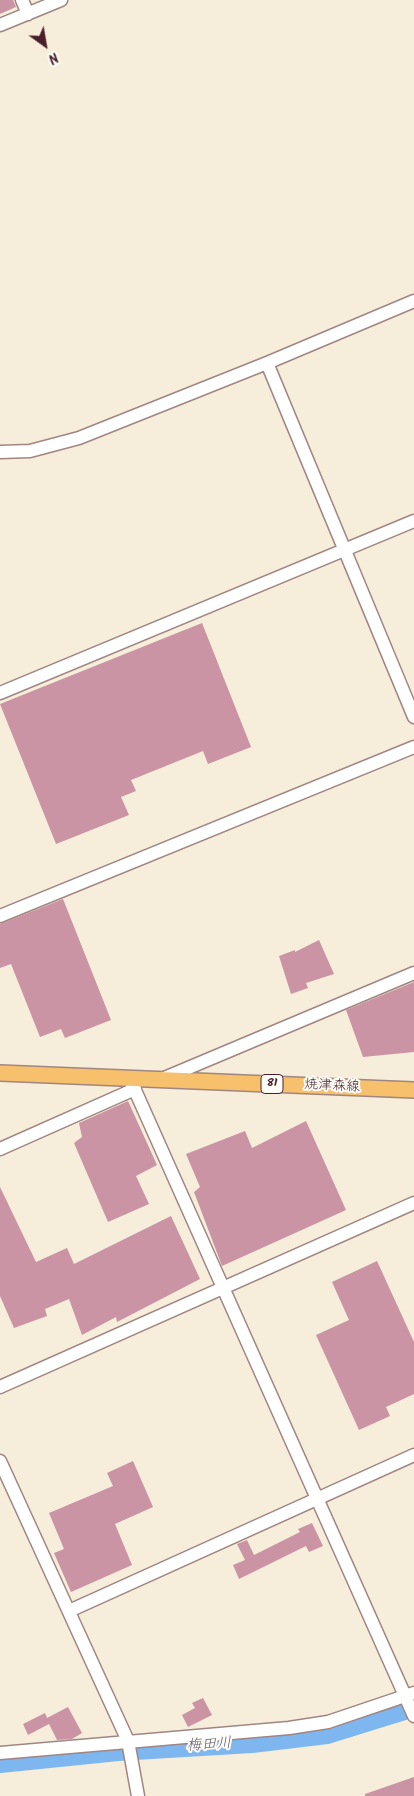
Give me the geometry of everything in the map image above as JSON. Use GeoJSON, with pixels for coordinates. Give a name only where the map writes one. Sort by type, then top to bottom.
{"type":"FeatureCollection","features":[{"type":"Feature","properties":{"kind":"main road","name":"81"},"geometry":{"type":"LineString","coordinates":[[0,1073],[132,1084]]}},
{"type":"Feature","properties":{"kind":"main road","name":"焼津森線"},"geometry":{"type":"LineString","coordinates":[[132,1084],[162,1079],[414,1090]]}},
{"type":"Feature","properties":{"kind":"street"},"geometry":{"type":"LineString","coordinates":[[22,0],[28,14]]}},
{"type":"Feature","properties":{"kind":"street"},"geometry":{"type":"LineString","coordinates":[[0,25],[61,0]]}},
{"type":"Feature","properties":{"kind":"street"},"geometry":{"type":"LineString","coordinates":[[0,452],[30,451],[79,438],[267,363],[414,301]]}},
{"type":"Feature","properties":{"kind":"street"},"geometry":{"type":"LineString","coordinates":[[267,363],[414,717]]}},
{"type":"Feature","properties":{"kind":"street"},"geometry":{"type":"LineString","coordinates":[[0,693],[414,521]]}},
{"type":"Feature","properties":{"kind":"street"},"geometry":{"type":"LineString","coordinates":[[0,916],[414,747]]}},
{"type":"Feature","properties":{"kind":"street"},"geometry":{"type":"LineString","coordinates":[[162,1079],[414,973]]}},
{"type":"Feature","properties":{"kind":"street"},"geometry":{"type":"LineString","coordinates":[[0,1149],[132,1084],[318,1499],[410,1694],[414,1716]]}},
{"type":"Feature","properties":{"kind":"street"},"geometry":{"type":"LineString","coordinates":[[0,1387],[414,1203]]}},
{"type":"Feature","properties":{"kind":"street"},"geometry":{"type":"LineString","coordinates":[[69,1611],[414,1455]]}},
{"type":"Feature","properties":{"kind":"street"},"geometry":{"type":"LineString","coordinates":[[0,1461],[128,1742],[138,1796]]}},
{"type":"Feature","properties":{"kind":"street"},"geometry":{"type":"LineString","coordinates":[[0,1753],[253,1733],[309,1725],[328,1722],[410,1694]]}},
{"type":"Feature","properties":{"kind":"building"},"geometry":{"type":"Polygon","coordinates":[[[0,0],[13,0],[16,7],[0,14],[0,0]]]}},
{"type":"Feature","properties":{"kind":"building"},"geometry":{"type":"Polygon","coordinates":[[[202,623],[251,747],[208,764],[203,751],[131,780],[136,791],[121,797],[129,815],[56,844],[0,704],[202,623]]]}},
{"type":"Feature","properties":{"kind":"building"},"geometry":{"type":"Polygon","coordinates":[[[63,899],[111,1020],[65,1038],[61,1029],[40,1037],[11,964],[0,968],[0,924],[63,899]]]}},
{"type":"Feature","properties":{"kind":"building"},"geometry":{"type":"Polygon","coordinates":[[[319,940],[334,974],[306,983],[308,988],[291,994],[279,956],[295,950],[295,952],[319,940]]]}},
{"type":"Feature","properties":{"kind":"building"},"geometry":{"type":"Polygon","coordinates":[[[414,982],[414,1052],[363,1057],[346,1010],[414,982]]]}},
{"type":"Feature","properties":{"kind":"building"},"geometry":{"type":"Polygon","coordinates":[[[128,1101],[157,1165],[136,1176],[149,1204],[108,1222],[74,1143],[82,1137],[79,1123],[128,1101]]]}},
{"type":"Feature","properties":{"kind":"building"},"geometry":{"type":"Polygon","coordinates":[[[306,1121],[346,1210],[222,1266],[194,1192],[200,1187],[186,1154],[245,1131],[252,1148],[306,1121]]]}},
{"type":"Feature","properties":{"kind":"building"},"geometry":{"type":"Polygon","coordinates":[[[0,1187],[36,1262],[67,1248],[74,1264],[171,1216],[200,1279],[117,1322],[116,1317],[82,1335],[69,1299],[45,1309],[47,1316],[14,1328],[0,1296],[0,1187]]]}},
{"type":"Feature","properties":{"kind":"building"},"geometry":{"type":"Polygon","coordinates":[[[377,1261],[414,1342],[414,1394],[386,1407],[390,1416],[359,1430],[316,1335],[349,1320],[332,1282],[377,1261]]]}},
{"type":"Feature","properties":{"kind":"building"},"geometry":{"type":"Polygon","coordinates":[[[133,1461],[153,1507],[115,1524],[132,1565],[71,1592],[54,1553],[64,1549],[49,1513],[113,1486],[107,1473],[133,1461]]]}},
{"type":"Feature","properties":{"kind":"building"},"geometry":{"type":"Polygon","coordinates":[[[312,1523],[323,1546],[309,1552],[306,1546],[239,1579],[233,1565],[245,1560],[237,1544],[247,1540],[254,1555],[300,1532],[298,1529],[312,1523]]]}},
{"type":"Feature","properties":{"kind":"building"},"geometry":{"type":"Polygon","coordinates":[[[203,1698],[212,1715],[188,1727],[182,1715],[195,1708],[192,1703],[203,1698]]]}},
{"type":"Feature","properties":{"kind":"building"},"geometry":{"type":"Polygon","coordinates":[[[68,1707],[82,1733],[72,1739],[57,1740],[49,1724],[28,1735],[23,1724],[45,1713],[47,1718],[68,1707]]]}},
{"type":"Feature","properties":{"kind":"building"},"geometry":{"type":"Polygon","coordinates":[[[414,1777],[414,1796],[365,1796],[365,1794],[414,1777]]]}},
{"type":"Feature","properties":{"kind":"waterway","name":"梅田川"},"geometry":{"type":"LineString","coordinates":[[0,1762],[118,1750],[252,1742],[327,1733],[414,1706]]}}]}
